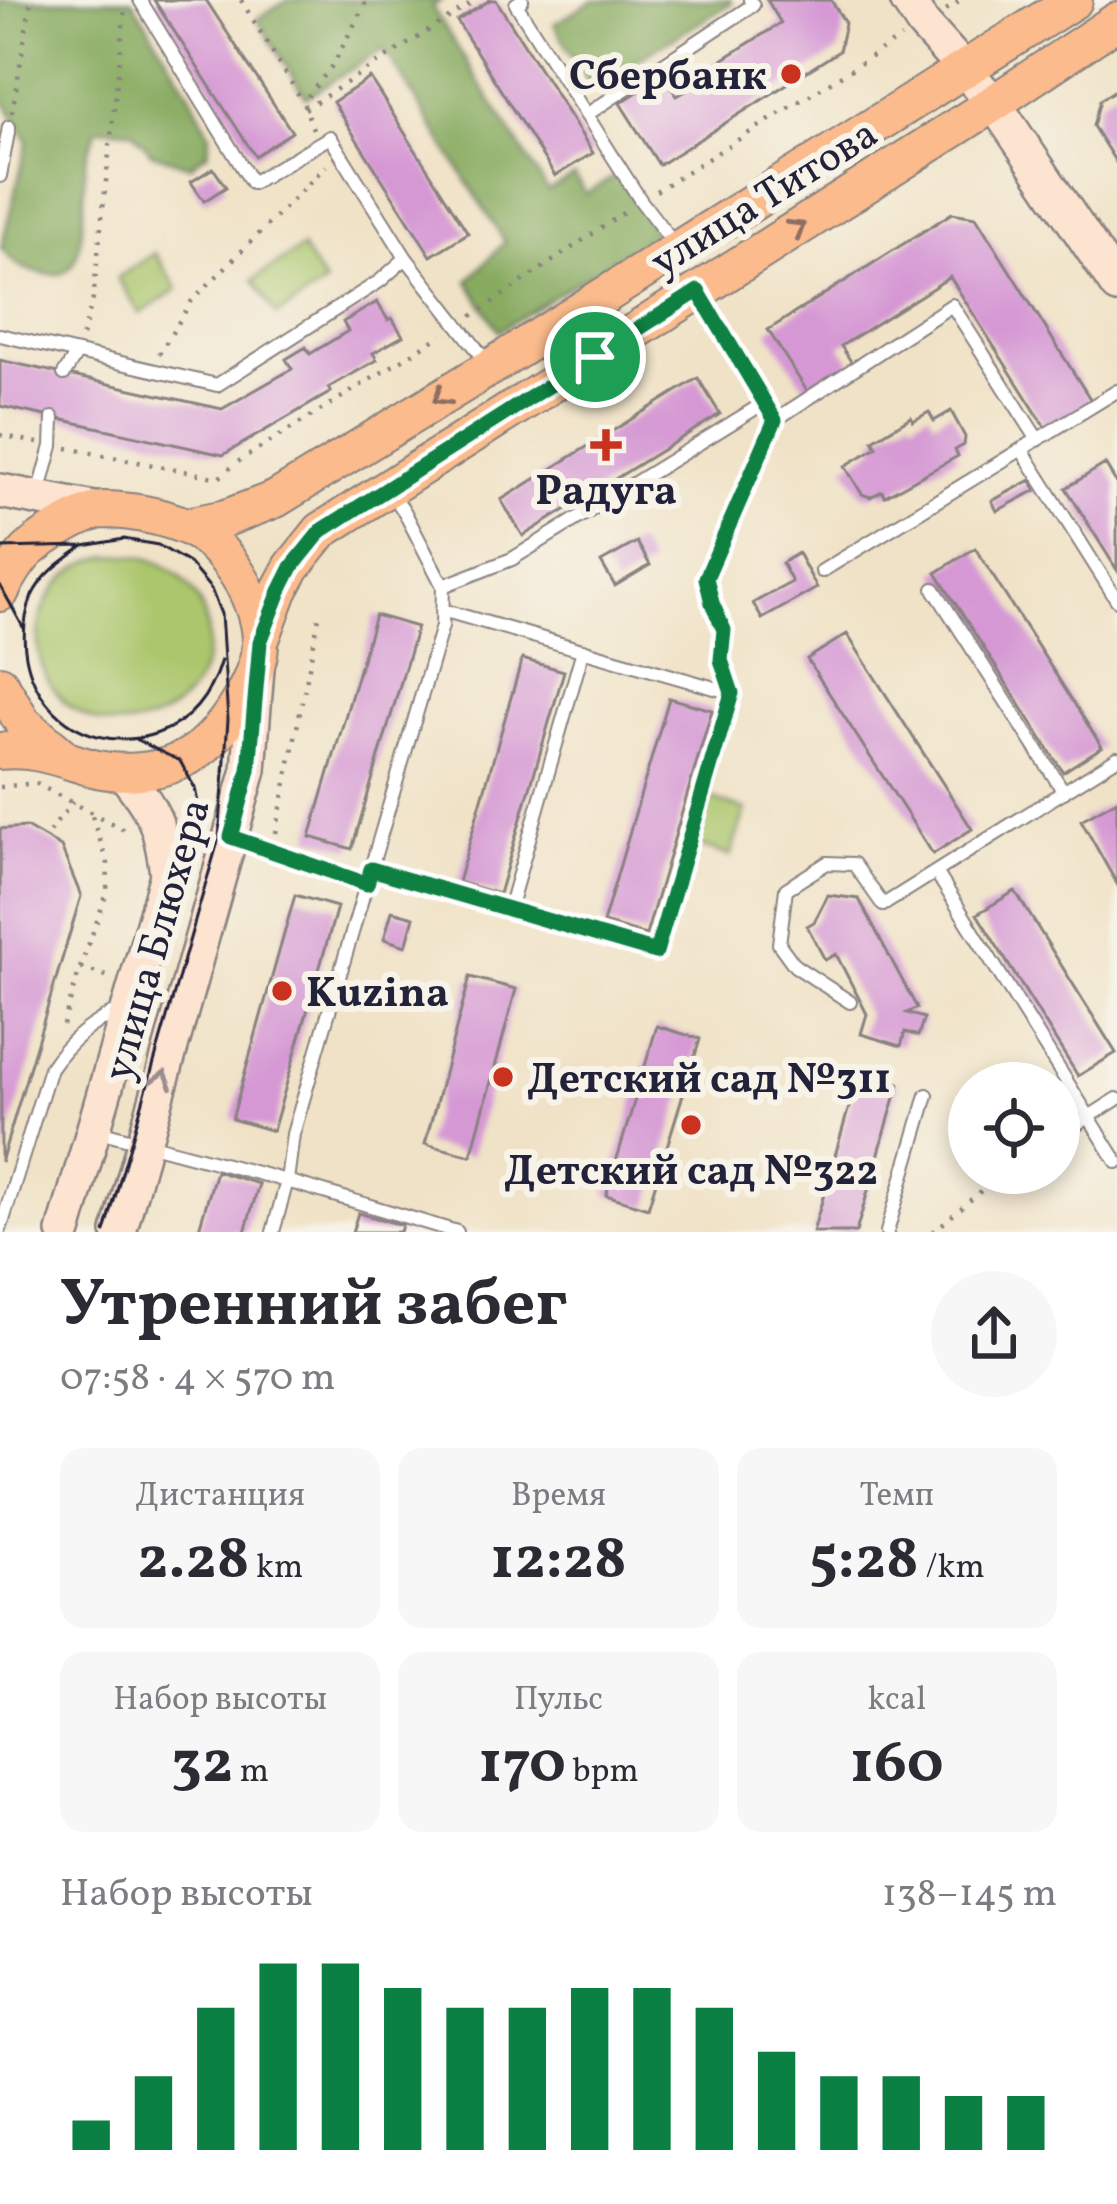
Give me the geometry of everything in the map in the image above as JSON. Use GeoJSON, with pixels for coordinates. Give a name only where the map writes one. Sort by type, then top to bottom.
{"type":"FeatureCollection","features":[{"type":"Feature","properties":{"kind":"main road","name":"улица Титова"},"geometry":{"type":"LineString","coordinates":[[187,526],[277,499],[1074,0]]}},
{"type":"Feature","properties":{"kind":"main road","name":"улица Титова"},"geometry":{"type":"LineString","coordinates":[[122,771],[180,761],[206,745],[228,720],[280,591],[292,567],[321,531],[1117,21]]}},
{"type":"Feature","properties":{"kind":"main road"},"geometry":{"type":"LineString","coordinates":[[0,593],[29,548],[64,526],[99,510],[145,515],[187,526],[233,568],[256,616],[258,654]]}},
{"type":"Feature","properties":{"kind":"main road"},"geometry":{"type":"LineString","coordinates":[[0,684],[23,723],[64,757]]}},
{"type":"Feature","properties":{"kind":"main road"},"geometry":{"type":"LineString","coordinates":[[0,751],[16,749],[122,771]]}},
{"type":"Feature","properties":{"kind":"street"},"geometry":{"type":"LineString","coordinates":[[907,0],[922,24],[994,103],[1117,286]]}},
{"type":"Feature","properties":{"kind":"street"},"geometry":{"type":"LineString","coordinates":[[0,490],[99,510]]}},
{"type":"Feature","properties":{"kind":"street","name":"улица Блюхера"},"geometry":{"type":"LineString","coordinates":[[119,1232],[249,770],[258,654]]}},
{"type":"Feature","properties":{"kind":"street","name":"улица Блюхера"},"geometry":{"type":"LineString","coordinates":[[64,1232],[93,1130],[120,992],[167,874],[162,836],[151,807],[122,771]]}},
{"type":"Feature","properties":{"kind":"lane"},"geometry":{"type":"LineString","coordinates":[[140,0],[252,183],[330,137],[406,258],[491,367]]}},
{"type":"Feature","properties":{"kind":"lane"},"geometry":{"type":"LineString","coordinates":[[522,0],[516,4],[641,201],[678,249]]}},
{"type":"Feature","properties":{"kind":"lane"},"geometry":{"type":"LineString","coordinates":[[586,115],[753,5],[750,0]]}},
{"type":"Feature","properties":{"kind":"lane"},"geometry":{"type":"LineString","coordinates":[[0,176],[9,127]]}},
{"type":"Feature","properties":{"kind":"lane"},"geometry":{"type":"LineString","coordinates":[[0,334],[217,385],[380,281],[406,258]]}},
{"type":"Feature","properties":{"kind":"lane"},"geometry":{"type":"LineString","coordinates":[[698,291],[775,420],[952,305],[1038,440]]}},
{"type":"Feature","properties":{"kind":"lane"},"geometry":{"type":"LineString","coordinates":[[64,374],[77,353]]}},
{"type":"Feature","properties":{"kind":"lane"},"geometry":{"type":"LineString","coordinates":[[822,571],[1117,391]]}},
{"type":"Feature","properties":{"kind":"lane"},"geometry":{"type":"LineString","coordinates":[[443,586],[512,559],[764,403]]}},
{"type":"Feature","properties":{"kind":"lane"},"geometry":{"type":"LineString","coordinates":[[38,499],[52,446],[53,418]]}},
{"type":"Feature","properties":{"kind":"lane"},"geometry":{"type":"LineString","coordinates":[[1022,450],[1117,600]]}},
{"type":"Feature","properties":{"kind":"lane"},"geometry":{"type":"LineString","coordinates":[[273,1232],[287,1181],[292,1134],[442,626],[443,586],[388,490]]}},
{"type":"Feature","properties":{"kind":"lane"},"geometry":{"type":"LineString","coordinates":[[934,589],[1064,792]]}},
{"type":"Feature","properties":{"kind":"lane"},"geometry":{"type":"LineString","coordinates":[[371,869],[656,952],[732,693],[442,610]]}},
{"type":"Feature","properties":{"kind":"lane"},"geometry":{"type":"LineString","coordinates":[[509,909],[584,650]]}},
{"type":"Feature","properties":{"kind":"lane"},"geometry":{"type":"LineString","coordinates":[[850,1002],[795,966],[779,944],[786,889],[827,862],[854,864],[884,905],[1117,758]]}},
{"type":"Feature","properties":{"kind":"lane"},"geometry":{"type":"LineString","coordinates":[[231,837],[367,884]]}},
{"type":"Feature","properties":{"kind":"lane"},"geometry":{"type":"LineString","coordinates":[[936,872],[1117,1162]]}},
{"type":"Feature","properties":{"kind":"lane"},"geometry":{"type":"LineString","coordinates":[[0,1231],[50,1068],[66,1045],[99,1019],[120,992]]}},
{"type":"Feature","properties":{"kind":"lane"},"geometry":{"type":"LineString","coordinates":[[887,1232],[927,1095]]}},
{"type":"Feature","properties":{"kind":"lane"},"geometry":{"type":"LineString","coordinates":[[1080,1123],[1117,1099]]}},
{"type":"Feature","properties":{"kind":"lane"},"geometry":{"type":"LineString","coordinates":[[93,1130],[457,1232]]}},
{"type":"Feature","properties":{"kind":"path"},"geometry":{"type":"LineString","coordinates":[[9,127],[31,0]]}},
{"type":"Feature","properties":{"kind":"path"},"geometry":{"type":"LineString","coordinates":[[77,353],[93,299],[126,0]]}},
{"type":"Feature","properties":{"kind":"path"},"geometry":{"type":"LineString","coordinates":[[241,0],[304,105],[477,0]]}},
{"type":"Feature","properties":{"kind":"path"},"geometry":{"type":"LineString","coordinates":[[946,10],[961,0]]}},
{"type":"Feature","properties":{"kind":"path"},"geometry":{"type":"LineString","coordinates":[[0,435],[218,478],[460,324],[641,201],[897,41]]}},
{"type":"Feature","properties":{"kind":"path"},"geometry":{"type":"LineString","coordinates":[[732,693],[721,660],[724,630],[706,578],[775,420]]}},
{"type":"Feature","properties":{"kind":"path"},"geometry":{"type":"LineString","coordinates":[[272,854],[320,612]]}},
{"type":"Feature","properties":{"kind":"path"},"geometry":{"type":"LineString","coordinates":[[0,787],[35,782],[133,838]]}},
{"type":"Feature","properties":{"kind":"path"},"geometry":{"type":"LineString","coordinates":[[49,832],[73,802]]}},
{"type":"Feature","properties":{"kind":"path"},"geometry":{"type":"LineString","coordinates":[[50,1068],[106,893],[109,864],[91,812]]}},
{"type":"Feature","properties":{"kind":"path"},"geometry":{"type":"LineString","coordinates":[[80,968],[120,992]]}},
{"type":"Feature","properties":{"kind":"path"},"geometry":{"type":"LineString","coordinates":[[933,1232],[977,1194]]}},
{"type":"Feature","properties":{"kind":"green space"},"geometry":{"type":"Polygon","coordinates":[[[0,0],[132,0],[210,134],[208,152],[190,166],[151,153],[132,130],[98,128],[86,160],[78,250],[69,269],[59,274],[23,268],[1,248],[28,141],[0,94],[0,0]]]}},
{"type":"Feature","properties":{"kind":"green space"},"geometry":{"type":"Polygon","coordinates":[[[288,0],[442,0],[432,7],[548,191],[574,176],[586,194],[618,174],[655,233],[499,331],[468,281],[505,242],[384,49],[306,97],[257,19],[288,0]]]}},
{"type":"Feature","properties":{"kind":"green space"},"geometry":{"type":"Polygon","coordinates":[[[594,0],[732,3],[591,87],[554,24],[594,0]]]}},
{"type":"Feature","properties":{"kind":"green space"},"geometry":{"type":"Polygon","coordinates":[[[302,248],[325,284],[277,316],[253,280],[302,248]]]}},
{"type":"Feature","properties":{"kind":"green space"},"geometry":{"type":"Polygon","coordinates":[[[155,253],[178,289],[140,314],[117,278],[155,253]]]}},
{"type":"Feature","properties":{"kind":"green space"},"geometry":{"type":"Polygon","coordinates":[[[123,555],[156,561],[183,580],[202,607],[208,640],[202,673],[183,700],[156,719],[123,725],[90,719],[63,700],[44,673],[38,640],[44,607],[63,580],[90,561],[123,555]]]}},
{"type":"Feature","properties":{"kind":"green space"},"geometry":{"type":"Polygon","coordinates":[[[710,798],[746,810],[730,856],[694,844],[710,798]]]}},
{"type":"Feature","properties":{"kind":"building"},"geometry":{"type":"Polygon","coordinates":[[[154,0],[206,0],[292,132],[255,156],[154,0]]]}},
{"type":"Feature","properties":{"kind":"building"},"geometry":{"type":"Polygon","coordinates":[[[496,0],[593,153],[555,176],[457,21],[496,0]]]}},
{"type":"Feature","properties":{"kind":"building"},"geometry":{"type":"Polygon","coordinates":[[[767,0],[831,0],[845,23],[839,51],[659,165],[620,103],[663,76],[677,96],[686,91],[682,85],[781,23],[767,0]]]}},
{"type":"Feature","properties":{"kind":"building"},"geometry":{"type":"Polygon","coordinates":[[[370,78],[468,233],[431,256],[333,102],[370,78]]]}},
{"type":"Feature","properties":{"kind":"building"},"geometry":{"type":"Polygon","coordinates":[[[1117,89],[1117,164],[1093,126],[1100,100],[1117,89]]]}},
{"type":"Feature","properties":{"kind":"building"},"geometry":{"type":"Polygon","coordinates":[[[213,168],[226,187],[204,201],[191,182],[213,168]]]}},
{"type":"Feature","properties":{"kind":"building"},"geometry":{"type":"Polygon","coordinates":[[[952,213],[976,217],[1092,402],[1047,430],[950,277],[841,346],[852,363],[807,391],[768,330],[952,213]]]}},
{"type":"Feature","properties":{"kind":"building"},"geometry":{"type":"Polygon","coordinates":[[[377,302],[403,336],[373,353],[377,360],[328,388],[331,392],[223,455],[0,406],[0,360],[222,409],[292,369],[286,359],[306,347],[310,354],[348,331],[343,322],[377,302]]]}},
{"type":"Feature","properties":{"kind":"building"},"geometry":{"type":"Polygon","coordinates":[[[698,378],[720,414],[523,536],[501,500],[698,378]]]}},
{"type":"Feature","properties":{"kind":"building"},"geometry":{"type":"Polygon","coordinates":[[[951,411],[965,437],[964,445],[955,450],[958,456],[885,496],[882,491],[870,497],[862,494],[845,466],[877,447],[873,440],[911,417],[913,421],[929,412],[934,421],[951,411]]]}},
{"type":"Feature","properties":{"kind":"building"},"geometry":{"type":"Polygon","coordinates":[[[1105,464],[1117,484],[1117,570],[1066,488],[1105,464]]]}},
{"type":"Feature","properties":{"kind":"building"},"geometry":{"type":"Polygon","coordinates":[[[1031,480],[1036,490],[997,511],[992,501],[1031,480]]]}},
{"type":"Feature","properties":{"kind":"building"},"geometry":{"type":"Polygon","coordinates":[[[637,542],[650,565],[615,586],[601,562],[637,542]]]}},
{"type":"Feature","properties":{"kind":"building"},"geometry":{"type":"Polygon","coordinates":[[[975,548],[1102,747],[1063,772],[936,573],[975,548]]]}},
{"type":"Feature","properties":{"kind":"building"},"geometry":{"type":"Polygon","coordinates":[[[798,553],[817,588],[762,619],[753,603],[792,582],[782,563],[798,553]]]}},
{"type":"Feature","properties":{"kind":"building"},"geometry":{"type":"Polygon","coordinates":[[[375,615],[417,627],[352,849],[310,837],[375,615]]]}},
{"type":"Feature","properties":{"kind":"building"},"geometry":{"type":"Polygon","coordinates":[[[847,634],[972,829],[933,854],[807,659],[847,634]]]}},
{"type":"Feature","properties":{"kind":"building"},"geometry":{"type":"Polygon","coordinates":[[[522,659],[564,671],[499,894],[458,882],[522,659]]]}},
{"type":"Feature","properties":{"kind":"building"},"geometry":{"type":"Polygon","coordinates":[[[669,698],[712,710],[646,935],[603,923],[669,698]]]}},
{"type":"Feature","properties":{"kind":"building"},"geometry":{"type":"Polygon","coordinates":[[[1117,800],[1117,884],[1081,820],[1117,800]]]}},
{"type":"Feature","properties":{"kind":"building"},"geometry":{"type":"Polygon","coordinates":[[[26,827],[61,847],[81,896],[1,1162],[0,829],[26,827]]]}},
{"type":"Feature","properties":{"kind":"building"},"geometry":{"type":"Polygon","coordinates":[[[1015,891],[1116,1053],[1080,1075],[1080,1062],[1069,1062],[977,914],[1015,891]]]}},
{"type":"Feature","properties":{"kind":"building"},"geometry":{"type":"Polygon","coordinates":[[[295,895],[337,907],[273,1131],[232,1119],[295,895]]]}},
{"type":"Feature","properties":{"kind":"building"},"geometry":{"type":"Polygon","coordinates":[[[828,895],[859,899],[917,1008],[907,1013],[924,1018],[918,1036],[905,1032],[901,1046],[861,1034],[867,1014],[836,954],[825,960],[807,926],[828,895]]]}},
{"type":"Feature","properties":{"kind":"building"},"geometry":{"type":"Polygon","coordinates":[[[392,911],[414,917],[406,946],[384,939],[392,911]]]}},
{"type":"Feature","properties":{"kind":"building"},"geometry":{"type":"Polygon","coordinates":[[[470,977],[516,989],[471,1156],[425,1144],[470,977]]]}},
{"type":"Feature","properties":{"kind":"building"},"geometry":{"type":"Polygon","coordinates":[[[657,1026],[700,1039],[648,1208],[606,1195],[657,1026]]]}},
{"type":"Feature","properties":{"kind":"building"},"geometry":{"type":"Polygon","coordinates":[[[859,1072],[899,1084],[856,1232],[813,1232],[859,1072]]]}},
{"type":"Feature","properties":{"kind":"building"},"geometry":{"type":"Polygon","coordinates":[[[216,1171],[259,1184],[245,1232],[198,1232],[216,1171]]]}},
{"type":"Feature","properties":{"kind":"building"},"geometry":{"type":"Polygon","coordinates":[[[358,1213],[402,1225],[400,1232],[352,1232],[358,1213]]]}},
{"type":"Feature","properties":{"kind":"tram line"},"geometry":{"type":"LineString","coordinates":[[0,548],[84,546],[124,539],[158,545],[189,563],[211,589],[221,614],[228,720],[219,838],[105,1232]]}},
{"type":"Feature","properties":{"kind":"tram line"},"geometry":{"type":"LineString","coordinates":[[84,546],[37,588],[25,627],[26,657],[35,684],[72,725],[98,736],[127,739],[170,728],[198,705],[221,660]]}},
{"type":"Feature","properties":{"kind":"tram line"},"geometry":{"type":"LineString","coordinates":[[0,585],[23,627]]}},
{"type":"Feature","properties":{"kind":"tram line"},"geometry":{"type":"LineString","coordinates":[[137,740],[180,761],[195,788],[205,836],[200,857]]}},
{"type":"Feature","properties":{"kind":"place","name":"Сбербанк"},"geometry":{"type":"Point","coordinates":[791,74]}},
{"type":"Feature","properties":{"kind":"place","name":"Радуга"},"geometry":{"type":"Point","coordinates":[606,445]}},
{"type":"Feature","properties":{"kind":"place","name":"Kuzina"},"geometry":{"type":"Point","coordinates":[282,991]}},
{"type":"Feature","properties":{"kind":"place","name":"Детский сад №311"},"geometry":{"type":"Point","coordinates":[503,1077]}},
{"type":"Feature","properties":{"kind":"place","name":"Детский сад №322"},"geometry":{"type":"Point","coordinates":[691,1125]}},
{"type":"Feature","properties":{"kind":"route"},"geometry":{"type":"LineString","coordinates":[[698,291],[775,420],[706,578],[724,630],[721,660],[732,693],[656,952],[371,869],[367,884],[231,837],[249,770],[260,642],[292,567],[321,531],[595,357],[698,291]]}}]}
